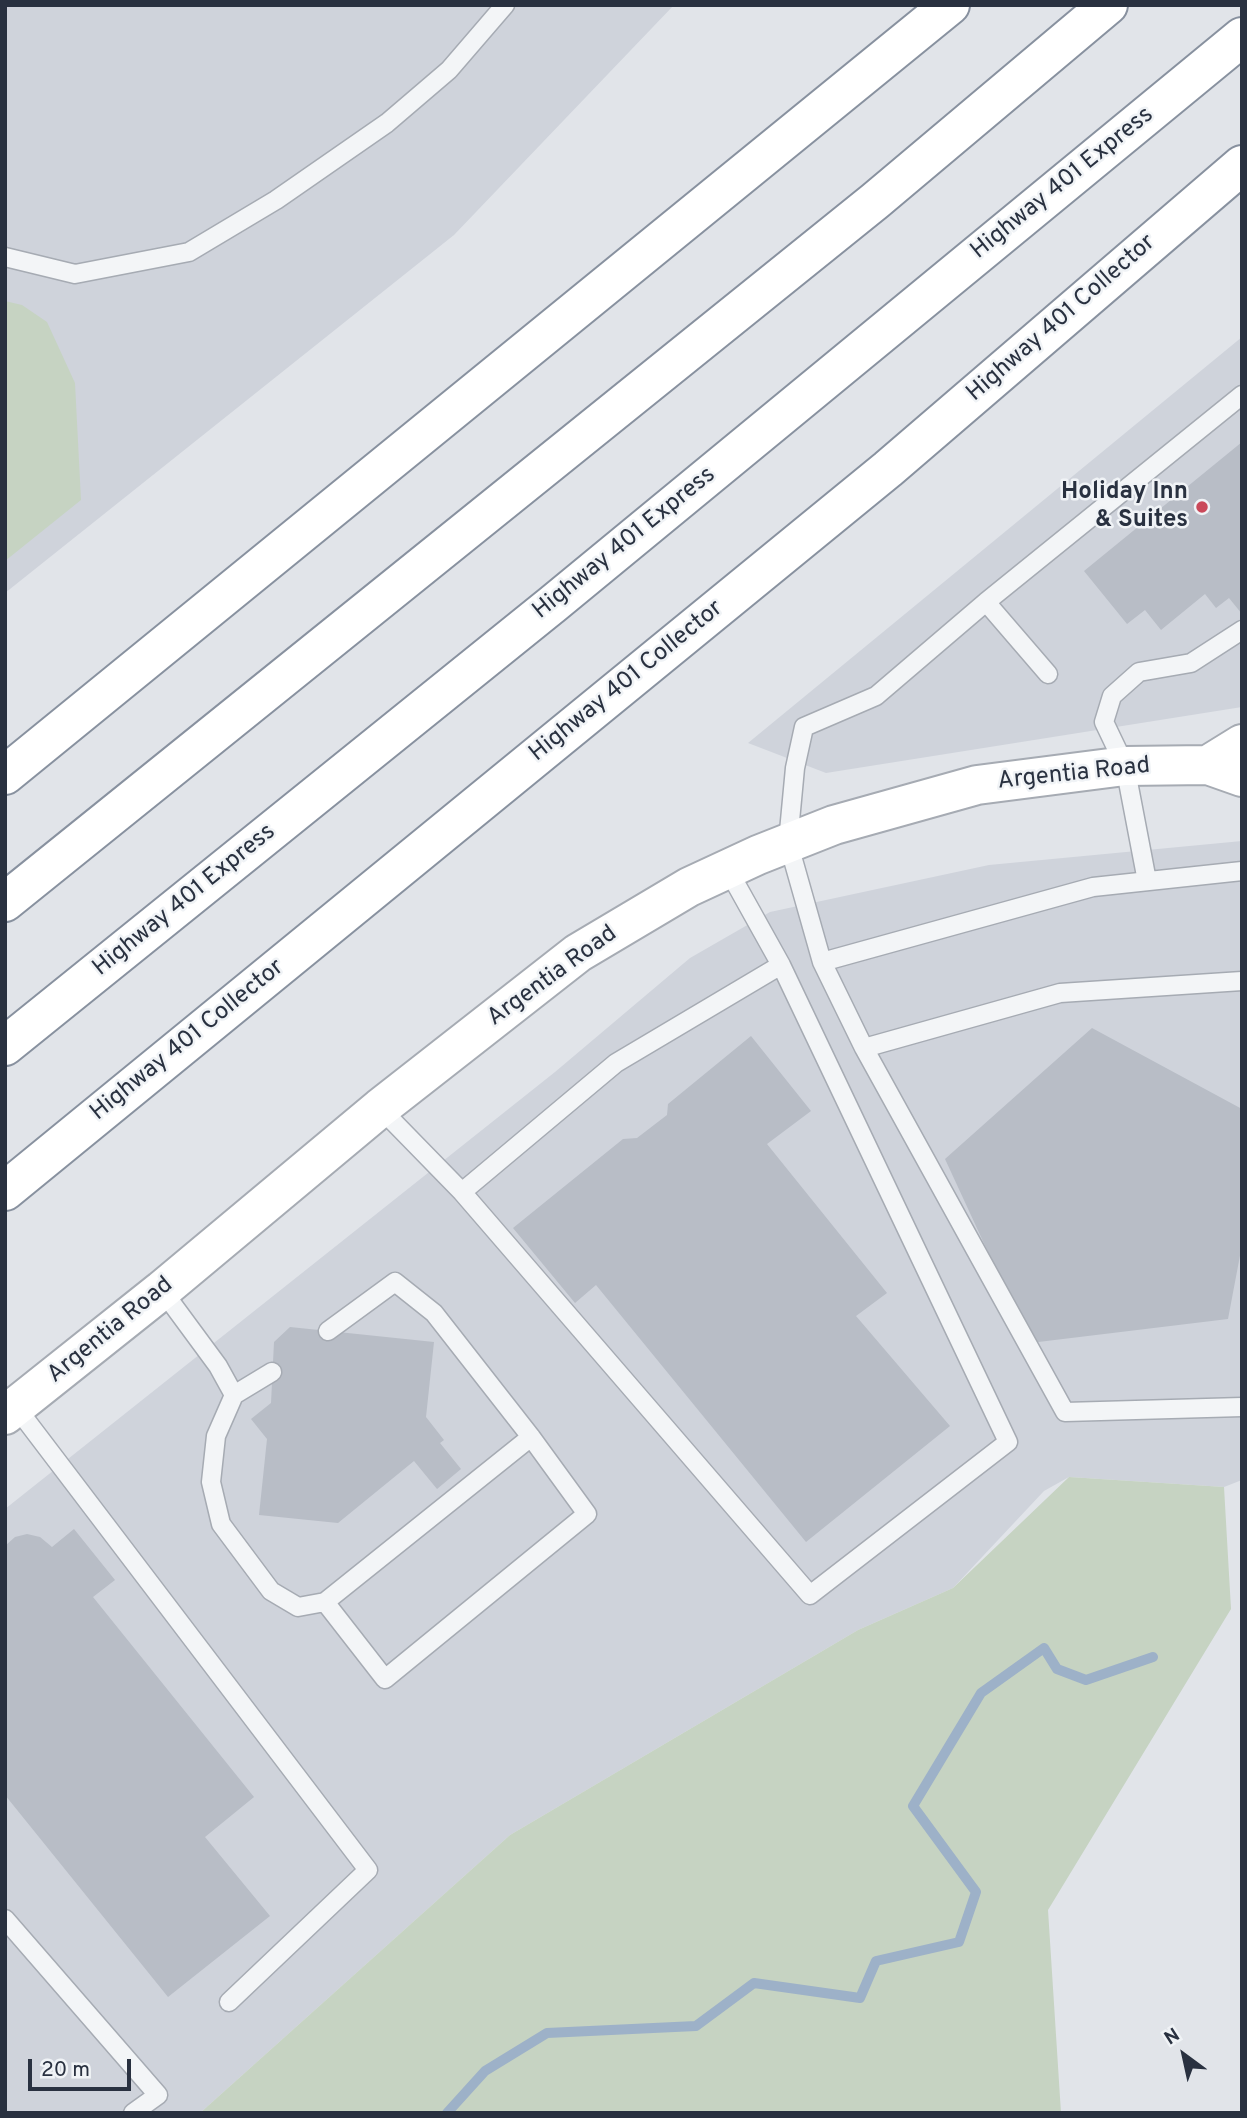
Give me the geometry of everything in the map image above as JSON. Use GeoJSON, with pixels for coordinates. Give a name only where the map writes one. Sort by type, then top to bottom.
{"type":"FeatureCollection","features":[{"type":"Feature","properties":{"kind":"main road"},"geometry":{"type":"LineString","coordinates":[[5,775],[950,5]]}},
{"type":"Feature","properties":{"kind":"main road"},"geometry":{"type":"LineString","coordinates":[[5,902],[875,201],[1108,5]]}},
{"type":"Feature","properties":{"kind":"main road","name":"Highway 401 Express"},"geometry":{"type":"LineString","coordinates":[[5,1046],[553,604],[1242,37]]}},
{"type":"Feature","properties":{"kind":"main road","name":"Highway 401 Collector"},"geometry":{"type":"LineString","coordinates":[[5,1191],[888,469],[1242,165]]}},
{"type":"Feature","properties":{"kind":"main road","name":"Argentia Road"},"geometry":{"type":"LineString","coordinates":[[10,1411],[162,1290],[380,1108],[578,953],[651,908],[727,868],[788,842],[882,809],[965,788],[1026,777],[1125,766],[1225,771],[1242,744]]}},
{"type":"Feature","properties":{"kind":"lane"},"geometry":{"type":"LineString","coordinates":[[5,257],[75,274],[189,252],[276,201],[387,123],[449,69],[505,5]]}},
{"type":"Feature","properties":{"kind":"lane"},"geometry":{"type":"LineString","coordinates":[[1242,395],[986,602],[876,696],[804,727],[795,768],[788,842],[822,962],[864,1048],[1065,1412],[1242,1407]]}},
{"type":"Feature","properties":{"kind":"lane"},"geometry":{"type":"LineString","coordinates":[[986,602],[1048,674]]}},
{"type":"Feature","properties":{"kind":"lane"},"geometry":{"type":"LineString","coordinates":[[1147,881],[1125,766],[1104,722],[1112,696],[1139,672],[1191,663],[1242,630]]}},
{"type":"Feature","properties":{"kind":"lane"},"geometry":{"type":"LineString","coordinates":[[380,1108],[462,1192],[810,1595],[1008,1442],[781,965],[727,868]]}},
{"type":"Feature","properties":{"kind":"lane"},"geometry":{"type":"LineString","coordinates":[[822,962],[1093,887],[1242,871]]}},
{"type":"Feature","properties":{"kind":"lane"},"geometry":{"type":"LineString","coordinates":[[462,1192],[616,1063],[781,965]]}},
{"type":"Feature","properties":{"kind":"lane"},"geometry":{"type":"LineString","coordinates":[[864,1048],[1060,993],[1242,981]]}},
{"type":"Feature","properties":{"kind":"lane"},"geometry":{"type":"LineString","coordinates":[[325,1602],[385,1679],[587,1514],[434,1313],[395,1282],[328,1331]]}},
{"type":"Feature","properties":{"kind":"lane"},"geometry":{"type":"LineString","coordinates":[[162,1290],[218,1366],[234,1395]]}},
{"type":"Feature","properties":{"kind":"lane"},"geometry":{"type":"LineString","coordinates":[[272,1372],[234,1395],[216,1436],[211,1482],[221,1524],[271,1591],[298,1607],[325,1602],[531,1437]]}},
{"type":"Feature","properties":{"kind":"lane"},"geometry":{"type":"LineString","coordinates":[[10,1411],[368,1870],[229,2002]]}},
{"type":"Feature","properties":{"kind":"lane"},"geometry":{"type":"LineString","coordinates":[[5,1919],[158,2095],[133,2113]]}},
{"type":"Feature","properties":{"kind":"shaded area"},"geometry":{"type":"Polygon","coordinates":[[[5,5],[674,5],[454,235],[5,593],[5,5]]]}},
{"type":"Feature","properties":{"kind":"shaded area"},"geometry":{"type":"Polygon","coordinates":[[[1242,337],[1242,707],[826,773],[748,743],[1242,337]]]}},
{"type":"Feature","properties":{"kind":"shaded area"},"geometry":{"type":"Polygon","coordinates":[[[1242,841],[1242,1480],[1224,1487],[1069,1477],[1044,1491],[953,1588],[858,1630],[510,1835],[200,2113],[5,2113],[5,1509],[555,1072],[690,958],[770,912],[989,865],[1242,841]]]}},
{"type":"Feature","properties":{"kind":"green space"},"geometry":{"type":"Polygon","coordinates":[[[5,301],[22,305],[47,322],[75,383],[81,500],[5,561],[5,301]]]}},
{"type":"Feature","properties":{"kind":"green space"},"geometry":{"type":"Polygon","coordinates":[[[1069,1477],[1224,1487],[1231,1609],[1048,1910],[1061,2113],[200,2113],[510,1835],[858,1630],[953,1588],[1069,1477]]]}},
{"type":"Feature","properties":{"kind":"building","name":"Holiday Inn & Suites"},"geometry":{"type":"Polygon","coordinates":[[[1242,442],[1242,614],[1229,598],[1216,608],[1205,594],[1161,630],[1145,610],[1127,624],[1084,571],[1242,442]]]}},
{"type":"Feature","properties":{"kind":"building"},"geometry":{"type":"Polygon","coordinates":[[[1092,1028],[1242,1109],[1242,1245],[1228,1319],[1030,1343],[945,1159],[1092,1028]]]}},
{"type":"Feature","properties":{"kind":"building"},"geometry":{"type":"Polygon","coordinates":[[[751,1036],[811,1111],[767,1144],[887,1293],[856,1316],[950,1426],[806,1542],[596,1285],[575,1303],[513,1228],[623,1139],[637,1138],[667,1115],[668,1104],[751,1036]]]}},
{"type":"Feature","properties":{"kind":"building"},"geometry":{"type":"Polygon","coordinates":[[[290,1327],[434,1342],[426,1417],[444,1440],[440,1443],[461,1469],[437,1489],[414,1461],[338,1523],[259,1515],[267,1439],[251,1419],[271,1403],[274,1342],[290,1327]]]}},
{"type":"Feature","properties":{"kind":"building"},"geometry":{"type":"Polygon","coordinates":[[[74,1529],[115,1580],[93,1597],[254,1797],[205,1837],[270,1916],[168,1997],[5,1795],[5,1546],[15,1537],[27,1534],[40,1537],[52,1547],[74,1529]]]}},
{"type":"Feature","properties":{"kind":"waterway"},"geometry":{"type":"LineString","coordinates":[[447,2113],[485,2071],[547,2033],[696,2026],[754,1983],[860,1998],[876,1961],[959,1942],[976,1892],[913,1806],[981,1693],[1044,1648],[1057,1669],[1086,1680],[1153,1657]]}},
{"type":"Feature","properties":{"kind":"place","name":"Holiday Inn & Suites"},"geometry":{"type":"Point","coordinates":[1202,507]}}]}
